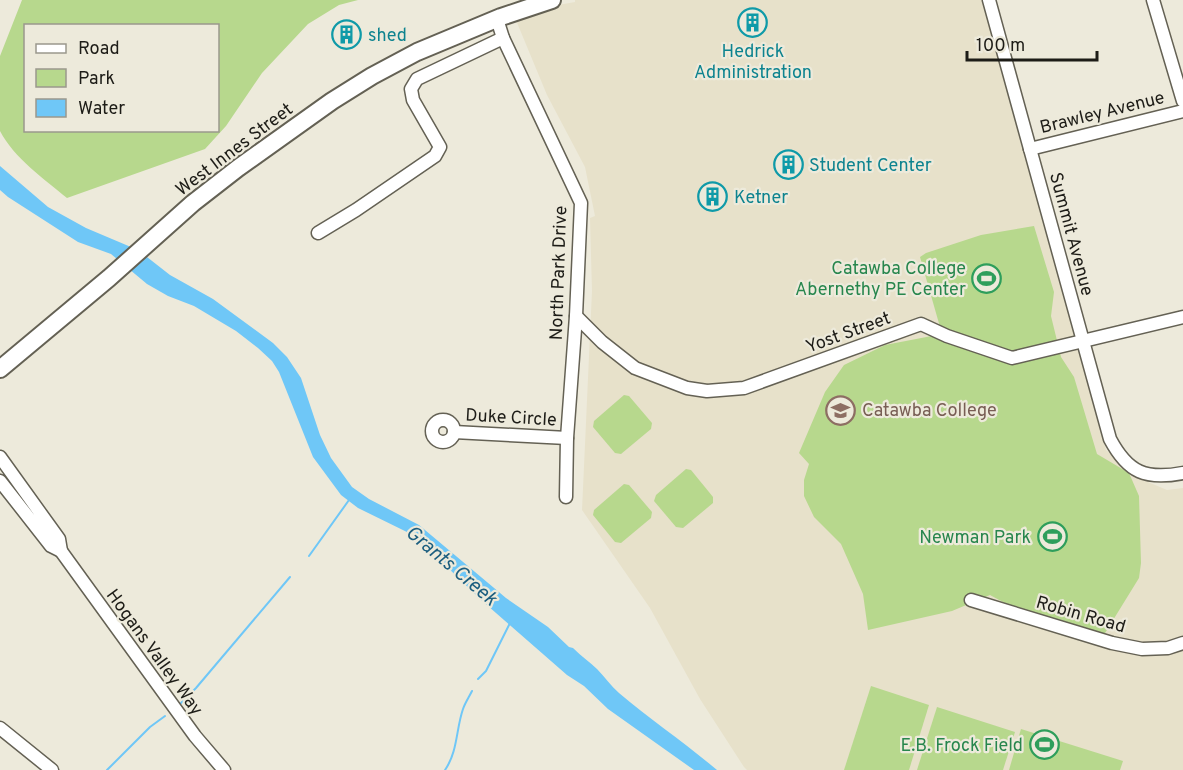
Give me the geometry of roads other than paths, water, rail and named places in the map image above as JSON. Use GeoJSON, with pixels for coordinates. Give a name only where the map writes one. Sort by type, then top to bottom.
{"type":"FeatureCollection","features":[{"type":"Feature","properties":{"kind":"main road","name":"West Innes Street"},"geometry":{"type":"LineString","coordinates":[[0,369],[238,168],[333,101],[372,76],[417,52],[529,5],[552,0]]}},
{"type":"Feature","properties":{"kind":"street","name":"Summit Avenue"},"geometry":{"type":"LineString","coordinates":[[989,0],[1110,439],[1135,470],[1150,476],[1183,473]]}},
{"type":"Feature","properties":{"kind":"street"},"geometry":{"type":"LineString","coordinates":[[1153,0],[1183,101]]}},
{"type":"Feature","properties":{"kind":"street","name":"North Park Drive"},"geometry":{"type":"LineString","coordinates":[[497,19],[503,38],[581,203],[567,438],[566,496]]}},
{"type":"Feature","properties":{"kind":"street"},"geometry":{"type":"LineString","coordinates":[[318,233],[435,156],[440,147],[414,100],[411,89],[417,79],[503,38]]}},
{"type":"Feature","properties":{"kind":"street","name":"Brawley Avenue"},"geometry":{"type":"LineString","coordinates":[[1030,149],[1183,111]]}},
{"type":"Feature","properties":{"kind":"street","name":"Yost Street"},"geometry":{"type":"LineString","coordinates":[[576,316],[602,342],[635,368],[687,388],[707,391],[744,388],[921,324],[947,336],[1012,358],[1183,317]]}},
{"type":"Feature","properties":{"kind":"street","name":"Duke Circle"},"geometry":{"type":"LineString","coordinates":[[454,432],[567,438]]}},
{"type":"Feature","properties":{"kind":"street","name":"Hogans Valley Way"},"geometry":{"type":"LineString","coordinates":[[0,458],[60,539],[61,551]]}},
{"type":"Feature","properties":{"kind":"street","name":"Hogans Valley Way"},"geometry":{"type":"LineString","coordinates":[[0,481],[51,546],[61,551],[195,736],[224,770]]}},
{"type":"Feature","properties":{"kind":"street","name":"Robin Road"},"geometry":{"type":"LineString","coordinates":[[971,600],[1142,650],[1168,648],[1183,643]]}},
{"type":"Feature","properties":{"kind":"street"},"geometry":{"type":"LineString","coordinates":[[0,728],[52,770]]}},
{"type":"Feature","properties":{"kind":"water","name":"Grants Creek"},"geometry":{"type":"Polygon","coordinates":[[[0,166],[48,207],[86,228],[138,250],[170,275],[213,299],[273,343],[287,357],[301,378],[320,435],[331,458],[352,487],[369,499],[419,525],[506,598],[548,627],[594,666],[619,693],[717,770],[694,770],[608,709],[584,686],[567,675],[480,599],[411,534],[358,508],[341,495],[313,457],[279,372],[272,361],[236,331],[194,306],[168,296],[147,284],[111,254],[78,242],[8,197],[0,190],[0,166]]]}},
{"type":"Feature","properties":{"kind":"waterway"},"geometry":{"type":"LineString","coordinates":[[309,556],[349,500]]}},
{"type":"Feature","properties":{"kind":"waterway"},"geometry":{"type":"LineString","coordinates":[[181,703],[290,577]]}},
{"type":"Feature","properties":{"kind":"waterway"},"geometry":{"type":"LineString","coordinates":[[478,679],[486,671],[511,621]]}},
{"type":"Feature","properties":{"kind":"waterway"},"geometry":{"type":"LineString","coordinates":[[445,770],[455,748],[463,709],[472,691]]}},
{"type":"Feature","properties":{"kind":"waterway"},"geometry":{"type":"LineString","coordinates":[[107,770],[150,727],[165,716]]}},
{"type":"Feature","properties":{"kind":"place","name":"Hedrick Administration"},"geometry":{"type":"Point","coordinates":[753,22]}},
{"type":"Feature","properties":{"kind":"place","name":"shed"},"geometry":{"type":"Point","coordinates":[347,35]}},
{"type":"Feature","properties":{"kind":"place","name":"Student Center"},"geometry":{"type":"Point","coordinates":[788,165]}},
{"type":"Feature","properties":{"kind":"place","name":"Ketner"},"geometry":{"type":"Point","coordinates":[713,197]}},
{"type":"Feature","properties":{"kind":"place","name":"Catawba College Abernethy PE Center"},"geometry":{"type":"Point","coordinates":[987,278]}},
{"type":"Feature","properties":{"kind":"place","name":"Catawba College"},"geometry":{"type":"Point","coordinates":[841,410]}},
{"type":"Feature","properties":{"kind":"place","name":"Newman Park"},"geometry":{"type":"Point","coordinates":[1052,537]}},
{"type":"Feature","properties":{"kind":"place","name":"E.B. Frock Field"},"geometry":{"type":"Point","coordinates":[1044,745]}}]}
